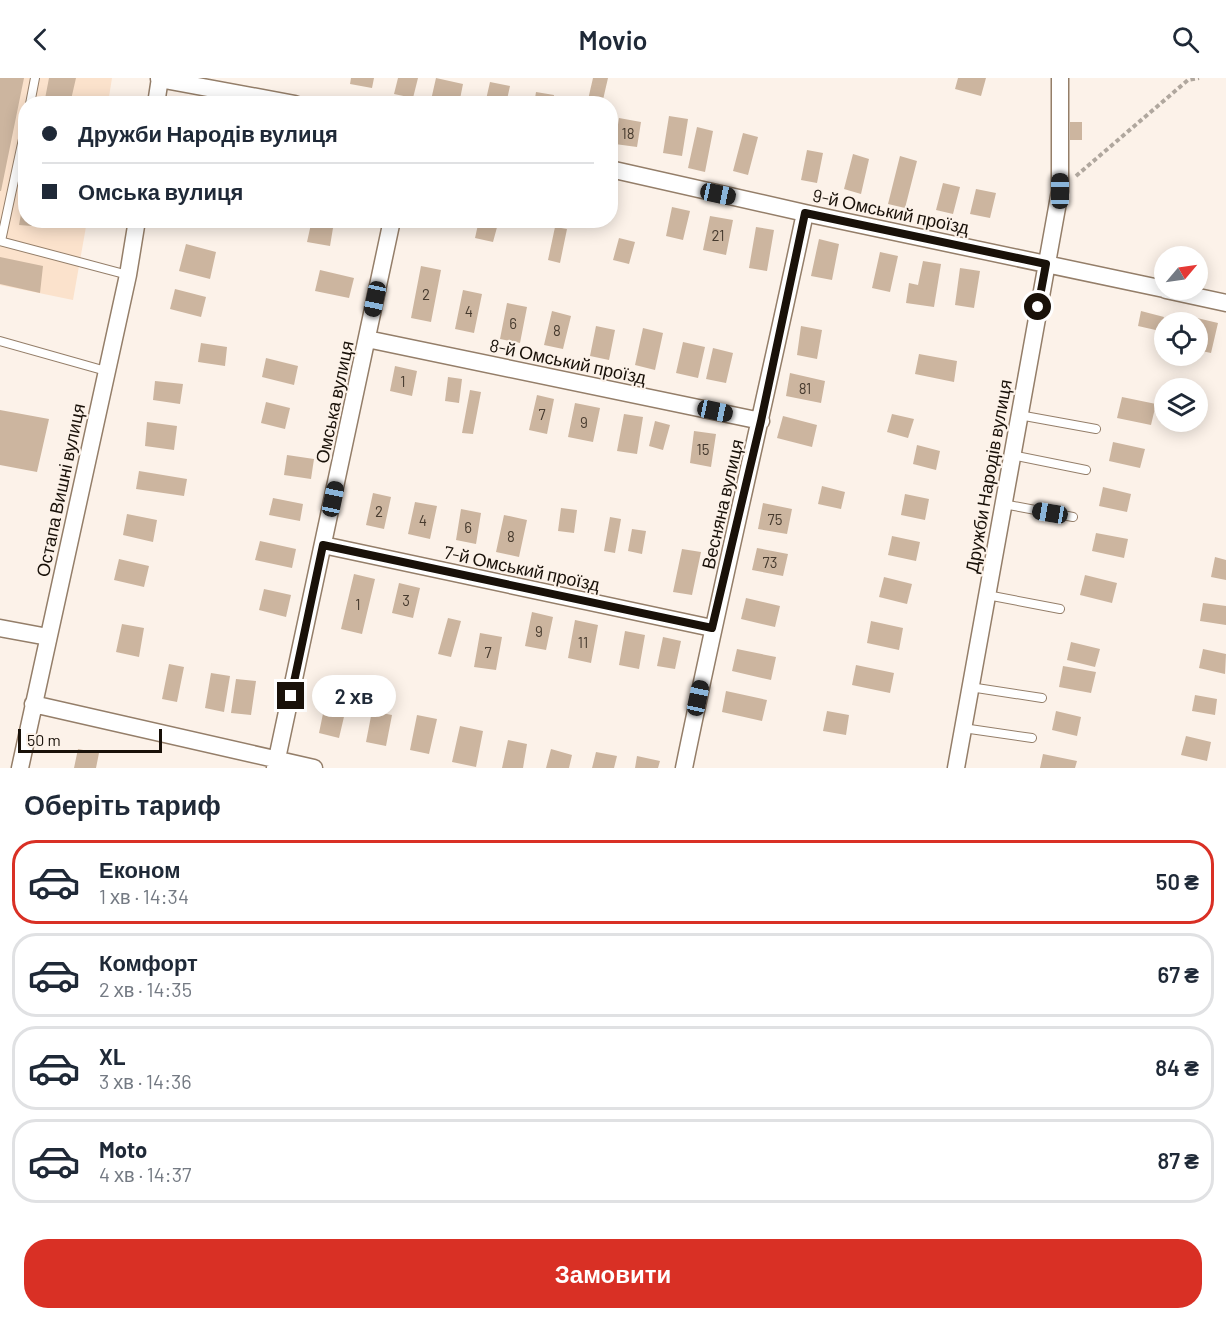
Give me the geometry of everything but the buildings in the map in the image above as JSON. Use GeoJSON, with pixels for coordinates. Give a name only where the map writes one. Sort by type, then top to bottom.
{"type":"FeatureCollection","features":[{"type":"Feature","properties":{"kind":"street","name":"Дружби Народів вулиця"},"geometry":{"type":"LineString","coordinates":[[957,768],[1060,191],[1060,78]]}},
{"type":"Feature","properties":{"kind":"street"},"geometry":{"type":"LineString","coordinates":[[157,96],[160,79],[252,96]]}},
{"type":"Feature","properties":{"kind":"street","name":"9-й Омський проїзд"},"geometry":{"type":"LineString","coordinates":[[618,171],[1154,287]]}},
{"type":"Feature","properties":{"kind":"street","name":"Весняна вулиця"},"geometry":{"type":"LineString","coordinates":[[684,768],[712,628],[761,421],[805,213]]}},
{"type":"Feature","properties":{"kind":"street","name":"Остапа Вишні вулиця"},"geometry":{"type":"LineString","coordinates":[[20,768],[128,275],[136,228]]}},
{"type":"Feature","properties":{"kind":"street","name":"Омська вулиця"},"geometry":{"type":"LineString","coordinates":[[276,764],[390,228]]}},
{"type":"Feature","properties":{"kind":"street","name":"9-й Омський проїзд"},"geometry":{"type":"LineString","coordinates":[[1208,299],[1226,303]]}},
{"type":"Feature","properties":{"kind":"street","name":"8-й Омський проїзд"},"geometry":{"type":"LineString","coordinates":[[367,339],[761,421]]}},
{"type":"Feature","properties":{"kind":"street","name":"7-й Омський проїзд"},"geometry":{"type":"LineString","coordinates":[[323,545],[712,628]]}},
{"type":"Feature","properties":{"kind":"street"},"geometry":{"type":"LineString","coordinates":[[0,627],[48,637]]}},
{"type":"Feature","properties":{"kind":"street"},"geometry":{"type":"LineString","coordinates":[[33,704],[276,764],[314,768]]}},
{"type":"Feature","properties":{"kind":"lane"},"geometry":{"type":"LineString","coordinates":[[32,96],[35,78]]}},
{"type":"Feature","properties":{"kind":"lane"},"geometry":{"type":"LineString","coordinates":[[18,160],[0,241],[128,275]]}},
{"type":"Feature","properties":{"kind":"lane"},"geometry":{"type":"LineString","coordinates":[[0,340],[106,371]]}},
{"type":"Feature","properties":{"kind":"lane"},"geometry":{"type":"LineString","coordinates":[[1019,414],[1096,429]]}},
{"type":"Feature","properties":{"kind":"lane"},"geometry":{"type":"LineString","coordinates":[[1012,455],[1086,470]]}},
{"type":"Feature","properties":{"kind":"lane"},"geometry":{"type":"LineString","coordinates":[[1003,504],[1073,517]]}},
{"type":"Feature","properties":{"kind":"lane"},"geometry":{"type":"LineString","coordinates":[[987,595],[1060,609]]}},
{"type":"Feature","properties":{"kind":"lane"},"geometry":{"type":"LineString","coordinates":[[970,687],[1042,698]]}},
{"type":"Feature","properties":{"kind":"lane"},"geometry":{"type":"LineString","coordinates":[[963,728],[1032,738]]}},
{"type":"Feature","properties":{"kind":"path"},"geometry":{"type":"LineString","coordinates":[[1060,191],[1188,80],[1199,78]]}},
{"type":"Feature","properties":{"kind":"shaded area"},"geometry":{"type":"Polygon","coordinates":[[[0,78],[112,78],[109,96],[18,96],[18,228],[86,228],[73,300],[0,285],[0,78]]]}},
{"type":"Feature","properties":{"kind":"route"},"geometry":{"type":"LineString","coordinates":[[291,696],[323,545],[712,628],[761,421],[805,213],[1046,264],[1038,307]]}}]}
